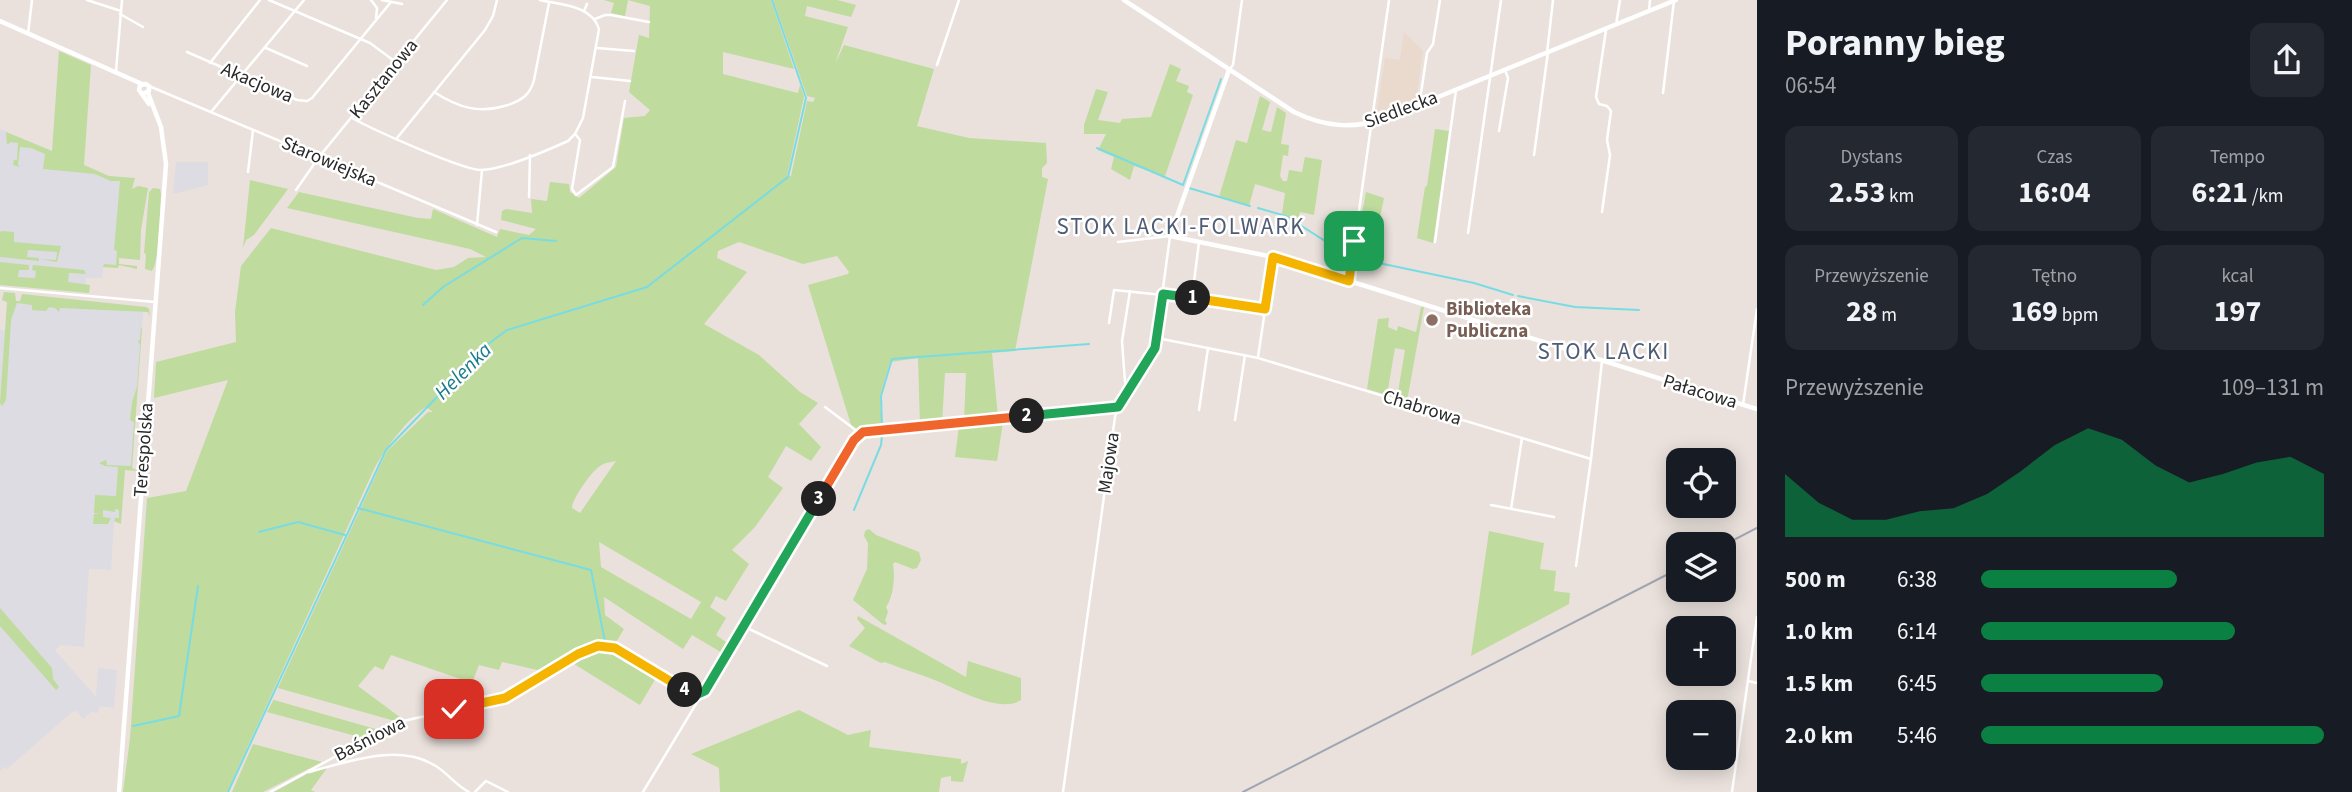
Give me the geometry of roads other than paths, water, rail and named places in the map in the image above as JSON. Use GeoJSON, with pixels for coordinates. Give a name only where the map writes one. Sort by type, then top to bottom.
{"type":"FeatureCollection","features":[{"type":"Feature","properties":{"kind":"street"},"geometry":{"type":"LineString","coordinates":[[27,33],[32,0]]}},
{"type":"Feature","properties":{"kind":"street"},"geometry":{"type":"LineString","coordinates":[[87,0],[120,13],[143,27]]}},
{"type":"Feature","properties":{"kind":"street"},"geometry":{"type":"LineString","coordinates":[[116,71],[121,0]]}},
{"type":"Feature","properties":{"kind":"street"},"geometry":{"type":"LineString","coordinates":[[211,63],[260,0]]}},
{"type":"Feature","properties":{"kind":"street"},"geometry":{"type":"LineString","coordinates":[[269,0],[360,39],[380,49],[397,63]]}},
{"type":"Feature","properties":{"kind":"street"},"geometry":{"type":"LineString","coordinates":[[211,112],[303,0]]}},
{"type":"Feature","properties":{"kind":"street"},"geometry":{"type":"LineString","coordinates":[[371,0],[377,8],[376,21]]}},
{"type":"Feature","properties":{"kind":"street"},"geometry":{"type":"LineString","coordinates":[[382,0],[402,4]]}},
{"type":"Feature","properties":{"kind":"street","name":"Kasztanowa"},"geometry":{"type":"LineString","coordinates":[[296,190],[318,157],[447,0]]}},
{"type":"Feature","properties":{"kind":"street"},"geometry":{"type":"LineString","coordinates":[[397,138],[485,30],[493,16],[496,0]]}},
{"type":"Feature","properties":{"kind":"street"},"geometry":{"type":"LineString","coordinates":[[352,118],[461,165],[482,170],[557,146],[575,134],[583,118],[599,31],[595,19],[584,11],[540,0]]}},
{"type":"Feature","properties":{"kind":"street"},"geometry":{"type":"LineString","coordinates":[[570,7],[572,0]]}},
{"type":"Feature","properties":{"kind":"street"},"geometry":{"type":"LineString","coordinates":[[937,65],[959,0]]}},
{"type":"Feature","properties":{"kind":"street","name":"Siedlecka"},"geometry":{"type":"LineString","coordinates":[[1124,0],[1281,104],[1309,119],[1340,126],[1371,123],[1422,104],[1675,0]]}},
{"type":"Feature","properties":{"kind":"street"},"geometry":{"type":"LineString","coordinates":[[1229,70],[1233,65],[1242,0]]}},
{"type":"Feature","properties":{"kind":"street"},"geometry":{"type":"LineString","coordinates":[[1349,281],[1390,0]]}},
{"type":"Feature","properties":{"kind":"street"},"geometry":{"type":"LineString","coordinates":[[1422,104],[1420,100],[1427,53],[1433,44],[1440,0]]}},
{"type":"Feature","properties":{"kind":"street"},"geometry":{"type":"LineString","coordinates":[[1468,233],[1501,0]]}},
{"type":"Feature","properties":{"kind":"street"},"geometry":{"type":"LineString","coordinates":[[1534,155],[1553,0]]}},
{"type":"Feature","properties":{"kind":"street"},"geometry":{"type":"LineString","coordinates":[[1616,24],[1620,0]]}},
{"type":"Feature","properties":{"kind":"street"},"geometry":{"type":"LineString","coordinates":[[1649,11],[1650,0]]}},
{"type":"Feature","properties":{"kind":"street"},"geometry":{"type":"LineString","coordinates":[[1663,93],[1675,0]]}},
{"type":"Feature","properties":{"kind":"street","name":"Akacjowa"},"geometry":{"type":"LineString","coordinates":[[187,52],[297,100],[307,101],[391,2]]}},
{"type":"Feature","properties":{"kind":"street"},"geometry":{"type":"LineString","coordinates":[[434,92],[478,111],[493,110],[523,99],[532,89],[550,2]]}},
{"type":"Feature","properties":{"kind":"street"},"geometry":{"type":"LineString","coordinates":[[584,11],[587,4]]}},
{"type":"Feature","properties":{"kind":"street"},"geometry":{"type":"LineString","coordinates":[[595,19],[611,15],[649,22]]}},
{"type":"Feature","properties":{"kind":"street"},"geometry":{"type":"LineString","coordinates":[[0,22],[116,71],[147,91]]}},
{"type":"Feature","properties":{"kind":"street"},"geometry":{"type":"LineString","coordinates":[[1602,212],[1611,111],[1607,106],[1599,104],[1596,97],[1606,29]]}},
{"type":"Feature","properties":{"kind":"street"},"geometry":{"type":"LineString","coordinates":[[265,47],[307,66]]}},
{"type":"Feature","properties":{"kind":"street"},"geometry":{"type":"LineString","coordinates":[[597,48],[634,51]]}},
{"type":"Feature","properties":{"kind":"street","name":"Majowa"},"geometry":{"type":"LineString","coordinates":[[1063,792],[1118,407],[1149,359],[1157,338],[1170,236],[1229,70]]}},
{"type":"Feature","properties":{"kind":"street"},"geometry":{"type":"LineString","coordinates":[[1499,131],[1508,78],[1505,70]]}},
{"type":"Feature","properties":{"kind":"street"},"geometry":{"type":"LineString","coordinates":[[591,77],[631,81]]}},
{"type":"Feature","properties":{"kind":"street","name":"Terespolska"},"geometry":{"type":"LineString","coordinates":[[119,792],[166,164],[164,138],[147,91],[140,86]]}},
{"type":"Feature","properties":{"kind":"street"},"geometry":{"type":"LineString","coordinates":[[1434,242],[1456,90]]}},
{"type":"Feature","properties":{"kind":"street","name":"Starowiejska"},"geometry":{"type":"LineString","coordinates":[[147,91],[161,91],[496,232]]}},
{"type":"Feature","properties":{"kind":"street"},"geometry":{"type":"LineString","coordinates":[[575,134],[580,139],[572,189],[576,195],[613,167],[625,101]]}},
{"type":"Feature","properties":{"kind":"street"},"geometry":{"type":"LineString","coordinates":[[248,172],[253,130]]}},
{"type":"Feature","properties":{"kind":"street"},"geometry":{"type":"LineString","coordinates":[[529,197],[530,155]]}},
{"type":"Feature","properties":{"kind":"street"},"geometry":{"type":"LineString","coordinates":[[477,225],[482,170]]}},
{"type":"Feature","properties":{"kind":"street","name":"Pałacowa"},"geometry":{"type":"LineString","coordinates":[[1118,242],[1170,236],[1273,257],[1757,409]]}},
{"type":"Feature","properties":{"kind":"street"},"geometry":{"type":"LineString","coordinates":[[1192,298],[1199,241]]}},
{"type":"Feature","properties":{"kind":"street"},"geometry":{"type":"LineString","coordinates":[[1258,358],[1273,257]]}},
{"type":"Feature","properties":{"kind":"street"},"geometry":{"type":"LineString","coordinates":[[0,288],[155,302]]}},
{"type":"Feature","properties":{"kind":"street"},"geometry":{"type":"LineString","coordinates":[[1109,323],[1114,290],[1265,309]]}},
{"type":"Feature","properties":{"kind":"street"},"geometry":{"type":"LineString","coordinates":[[1129,291],[1122,341],[1125,382],[1127,387],[1131,388]]}},
{"type":"Feature","properties":{"kind":"street"},"geometry":{"type":"LineString","coordinates":[[1743,405],[1757,309]]}},
{"type":"Feature","properties":{"kind":"street","name":"Chabrowa"},"geometry":{"type":"LineString","coordinates":[[1157,338],[1258,358],[1591,459]]}},
{"type":"Feature","properties":{"kind":"street"},"geometry":{"type":"LineString","coordinates":[[1199,410],[1208,348]]}},
{"type":"Feature","properties":{"kind":"street"},"geometry":{"type":"LineString","coordinates":[[1235,420],[1245,355]]}},
{"type":"Feature","properties":{"kind":"street"},"geometry":{"type":"LineString","coordinates":[[1576,566],[1602,361]]}},
{"type":"Feature","properties":{"kind":"street"},"geometry":{"type":"LineString","coordinates":[[825,407],[861,434]]}},
{"type":"Feature","properties":{"kind":"street"},"geometry":{"type":"LineString","coordinates":[[643,792],[854,440],[861,434],[1118,407]]}},
{"type":"Feature","properties":{"kind":"street"},"geometry":{"type":"LineString","coordinates":[[1511,509],[1522,438]]}},
{"type":"Feature","properties":{"kind":"street"},"geometry":{"type":"LineString","coordinates":[[1491,505],[1554,517]]}},
{"type":"Feature","properties":{"kind":"street"},"geometry":{"type":"LineString","coordinates":[[1732,792],[1757,617]]}},
{"type":"Feature","properties":{"kind":"street"},"geometry":{"type":"LineString","coordinates":[[743,626],[828,666]]}},
{"type":"Feature","properties":{"kind":"street","name":"Baśniowa"},"geometry":{"type":"LineString","coordinates":[[270,792],[410,718],[505,698],[592,647],[606,645],[615,648],[692,694],[701,695]]}},
{"type":"Feature","properties":{"kind":"street"},"geometry":{"type":"LineString","coordinates":[[1748,681],[1757,683]]}},
{"type":"Feature","properties":{"kind":"street"},"geometry":{"type":"LineString","coordinates":[[306,773],[377,756],[405,755],[436,765],[450,780],[469,792]]}},
{"type":"Feature","properties":{"kind":"street"},"geometry":{"type":"LineString","coordinates":[[475,792],[486,781],[508,792]]}},
{"type":"Feature","properties":{"kind":"waterway","name":"Helenka"},"geometry":{"type":"LineString","coordinates":[[228,792],[386,450],[487,345],[507,330],[647,287],[788,177],[806,98],[772,0]]}},
{"type":"Feature","properties":{"kind":"waterway"},"geometry":{"type":"LineString","coordinates":[[1097,148],[1183,185],[1221,79]]}},
{"type":"Feature","properties":{"kind":"waterway"},"geometry":{"type":"LineString","coordinates":[[1189,188],[1250,206]]}},
{"type":"Feature","properties":{"kind":"waterway"},"geometry":{"type":"LineString","coordinates":[[1258,208],[1286,216],[1350,257]]}},
{"type":"Feature","properties":{"kind":"waterway"},"geometry":{"type":"LineString","coordinates":[[423,305],[443,287],[522,238],[556,241]]}},
{"type":"Feature","properties":{"kind":"waterway"},"geometry":{"type":"LineString","coordinates":[[1355,258],[1474,283],[1513,295]]}},
{"type":"Feature","properties":{"kind":"waterway"},"geometry":{"type":"LineString","coordinates":[[1518,296],[1575,307],[1639,310]]}},
{"type":"Feature","properties":{"kind":"waterway"},"geometry":{"type":"LineString","coordinates":[[882,427],[881,396],[892,359],[1089,344]]}},
{"type":"Feature","properties":{"kind":"waterway"},"geometry":{"type":"LineString","coordinates":[[854,510],[881,445],[882,435]]}},
{"type":"Feature","properties":{"kind":"waterway"},"geometry":{"type":"LineString","coordinates":[[358,508],[591,570],[605,642]]}},
{"type":"Feature","properties":{"kind":"waterway"},"geometry":{"type":"LineString","coordinates":[[259,532],[298,522],[345,535]]}},
{"type":"Feature","properties":{"kind":"waterway"},"geometry":{"type":"LineString","coordinates":[[133,726],[179,716],[198,586]]}},
{"type":"Feature","properties":{"kind":"railway"},"geometry":{"type":"LineString","coordinates":[[1736,539],[1757,528]]}},
{"type":"Feature","properties":{"kind":"railway"},"geometry":{"type":"LineString","coordinates":[[1243,792],[1666,575]]}},
{"type":"Feature","properties":{"kind":"place","name":"Biblioteka Publiczna"},"geometry":{"type":"Point","coordinates":[1432,320]}},
{"type":"Feature","properties":{"kind":"district","name":"STOK LACKI-FOLWARK"},"geometry":{"type":"Point","coordinates":[1181,226]}},
{"type":"Feature","properties":{"kind":"district","name":"STOK LACKI"},"geometry":{"type":"Point","coordinates":[1604,351]}}]}
